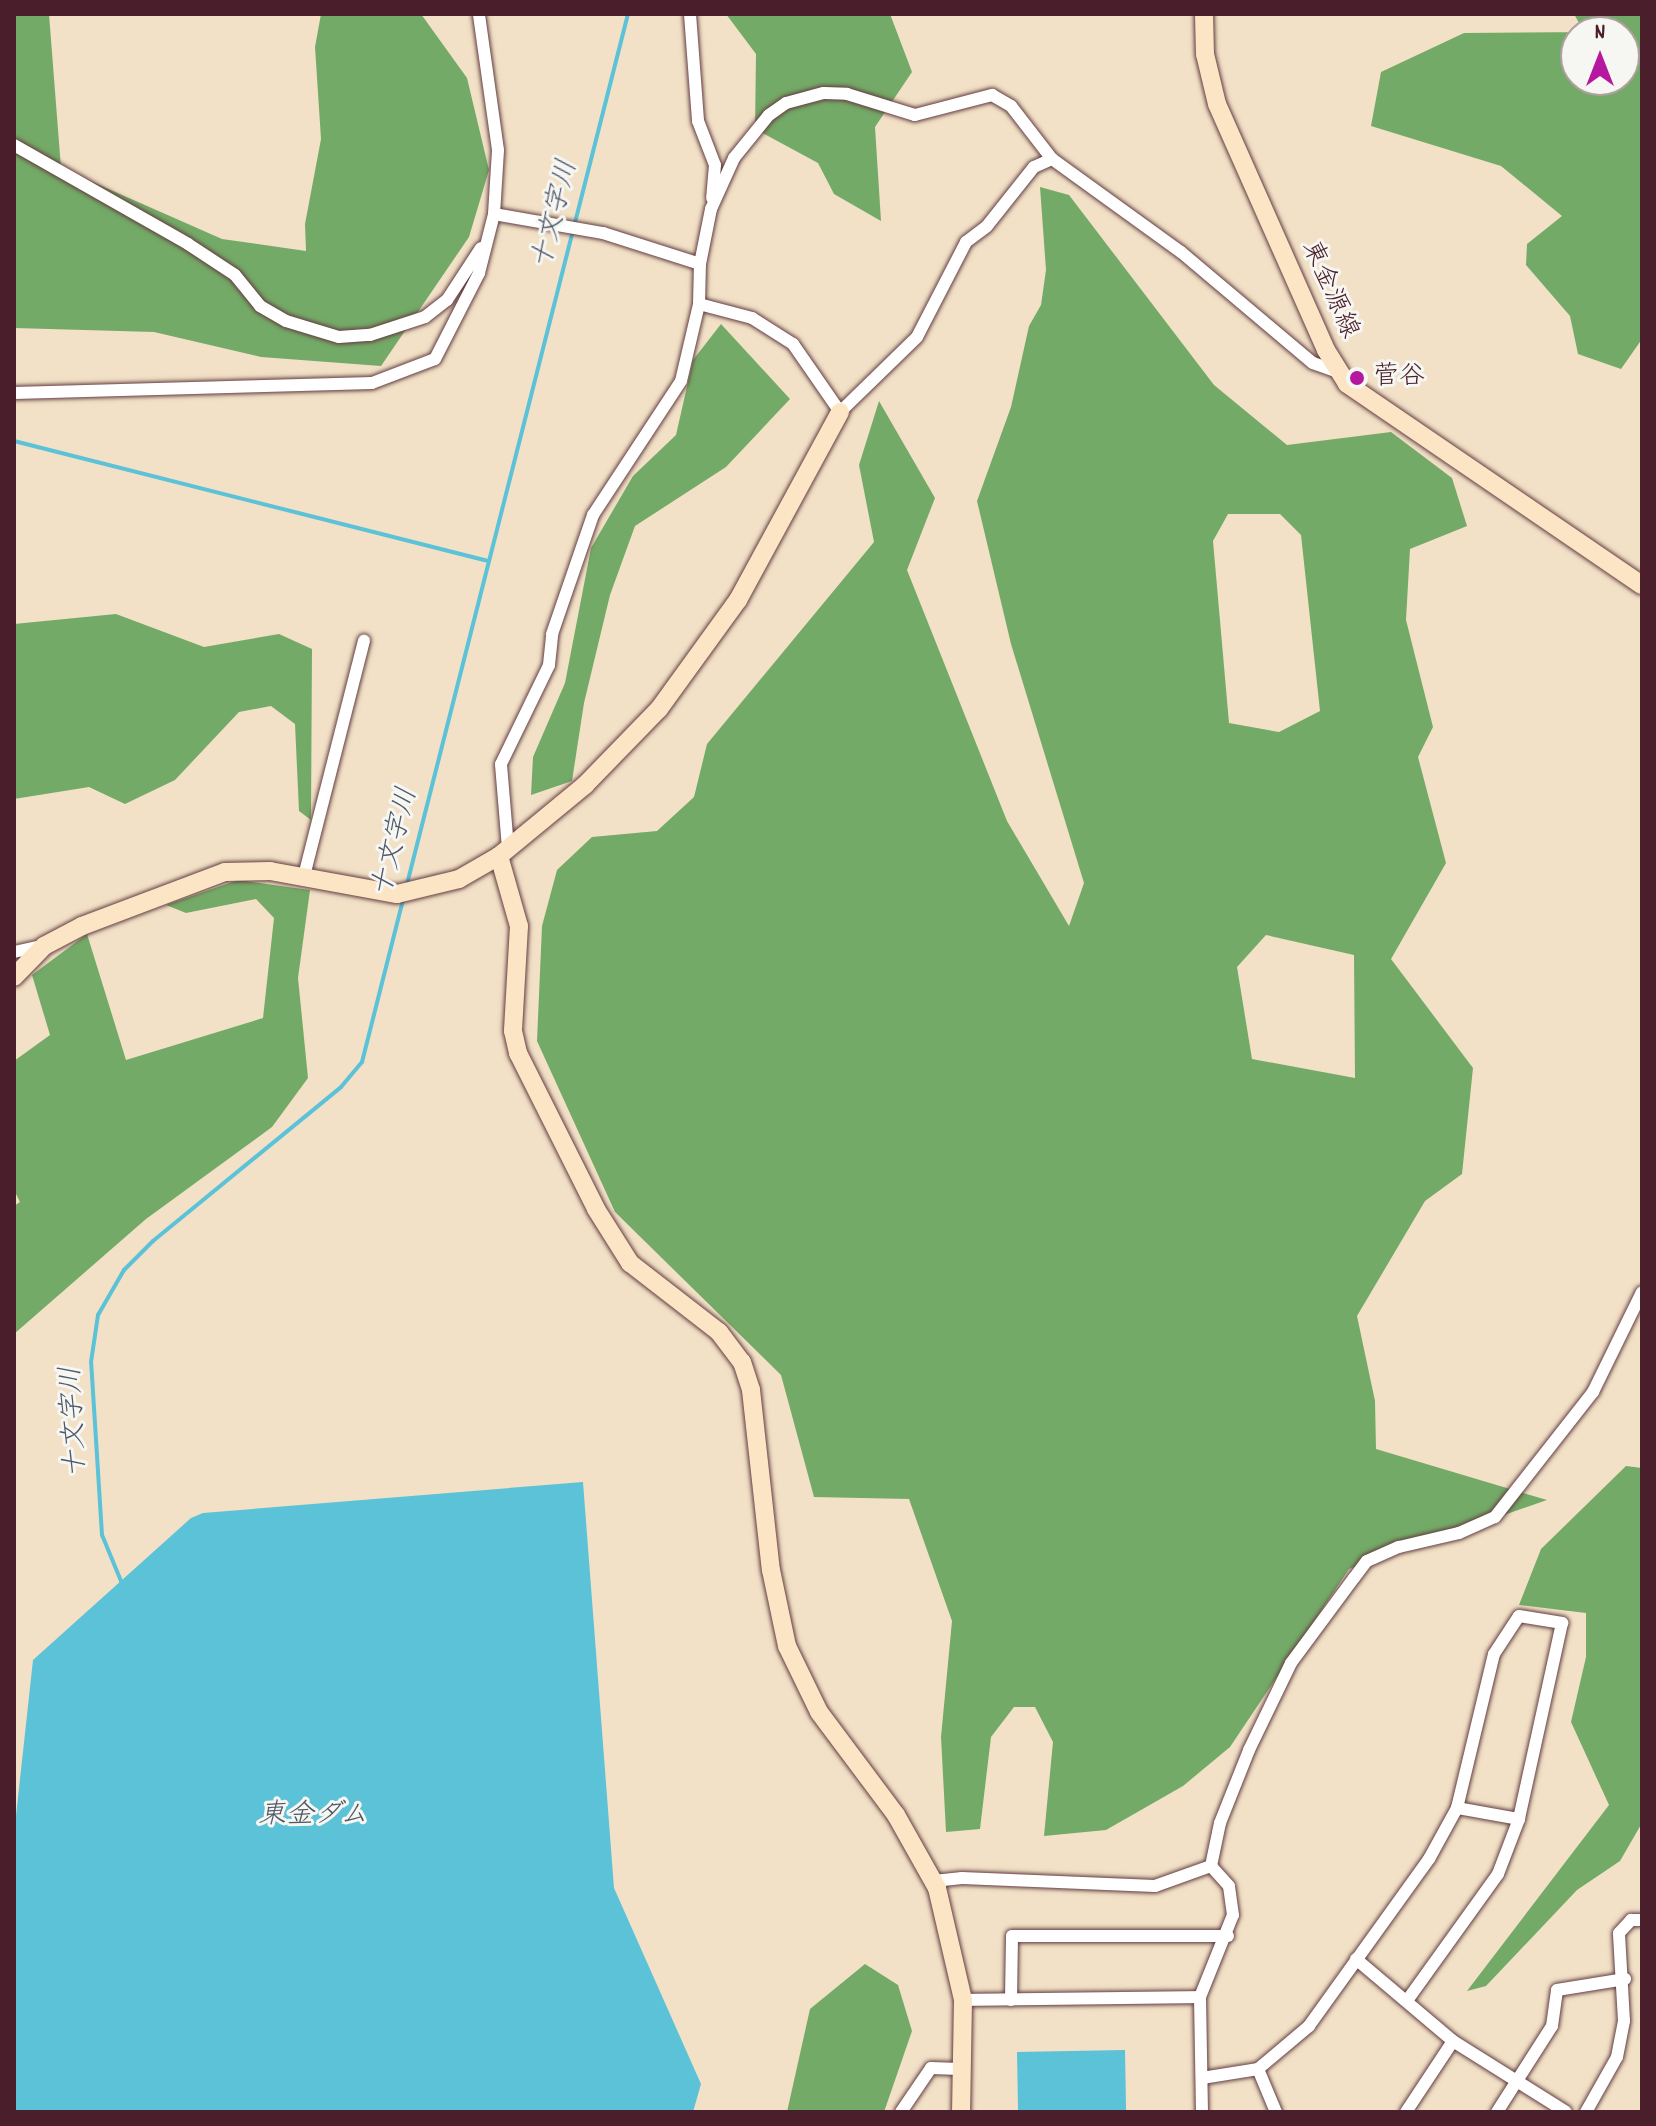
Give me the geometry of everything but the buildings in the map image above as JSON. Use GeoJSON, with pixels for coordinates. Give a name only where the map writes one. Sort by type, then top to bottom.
{"type":"FeatureCollection","features":[{"type":"Feature","properties":{"kind":"street"},"geometry":{"type":"LineString","coordinates":[[14,393],[372,383],[435,359],[479,273],[494,214],[498,150],[479,14]]}},
{"type":"Feature","properties":{"kind":"street"},"geometry":{"type":"LineString","coordinates":[[690,14],[698,121],[715,165],[711,209],[700,264],[699,304],[681,381],[593,515],[552,634],[549,665],[509,739],[501,764],[504,852],[519,926],[513,1031],[518,1053],[612,1238],[630,1263],[719,1332],[742,1362],[751,1390],[771,1570],[787,1646],[819,1712],[896,1815],[934,1881],[963,2000],[961,2112]]}},
{"type":"Feature","properties":{"kind":"street","name":"東金源線"},"geometry":{"type":"LineString","coordinates":[[1204,14],[1205,54],[1217,104],[1338,372],[1358,393],[1642,585]]}},
{"type":"Feature","properties":{"kind":"street"},"geometry":{"type":"LineString","coordinates":[[711,209],[734,158],[769,115],[800,98],[824,93],[868,99],[915,115],[979,95],[1001,97],[1052,159],[1192,260],[1313,363],[1338,372]]}},
{"type":"Feature","properties":{"kind":"street"},"geometry":{"type":"LineString","coordinates":[[14,145],[188,244],[235,275],[260,306],[286,321],[339,337],[370,335],[425,317],[447,300],[485,241]]}},
{"type":"Feature","properties":{"kind":"street"},"geometry":{"type":"LineString","coordinates":[[14,952],[44,946],[225,872],[304,876],[397,894],[459,879],[504,852],[585,785],[659,709],[738,600],[840,412],[917,337],[966,242],[987,226],[1034,167],[1052,159]]}},
{"type":"Feature","properties":{"kind":"street"},"geometry":{"type":"LineString","coordinates":[[494,214],[603,233],[700,264]]}},
{"type":"Feature","properties":{"kind":"street"},"geometry":{"type":"LineString","coordinates":[[699,304],[752,318],[793,344],[840,412]]}},
{"type":"Feature","properties":{"kind":"street"},"geometry":{"type":"LineString","coordinates":[[304,876],[364,641]]}},
{"type":"Feature","properties":{"kind":"street"},"geometry":{"type":"LineString","coordinates":[[14,977],[44,946]]}},
{"type":"Feature","properties":{"kind":"street"},"geometry":{"type":"LineString","coordinates":[[1211,1866],[1237,1779],[1291,1663],[1354,1578],[1367,1561],[1399,1547],[1459,1533],[1495,1517],[1593,1392],[1642,1292]]}},
{"type":"Feature","properties":{"kind":"street"},"geometry":{"type":"LineString","coordinates":[[1202,2078],[1258,2069],[1309,2026],[1429,1859],[1457,1808],[1494,1654],[1519,1616],[1562,1623],[1519,1819],[1498,1874],[1409,1998]]}},
{"type":"Feature","properties":{"kind":"street"},"geometry":{"type":"LineString","coordinates":[[1457,1808],[1519,1819]]}},
{"type":"Feature","properties":{"kind":"street"},"geometry":{"type":"LineString","coordinates":[[934,1881],[962,1878],[1155,1886],[1211,1866]]}},
{"type":"Feature","properties":{"kind":"street"},"geometry":{"type":"LineString","coordinates":[[1202,2112],[1200,1997],[1228,1936],[1233,1915],[1229,1886],[1211,1866]]}},
{"type":"Feature","properties":{"kind":"street"},"geometry":{"type":"LineString","coordinates":[[1586,2112],[1617,2057],[1625,1979],[1619,1933],[1631,1920],[1642,1920]]}},
{"type":"Feature","properties":{"kind":"street"},"geometry":{"type":"LineString","coordinates":[[1011,2000],[1012,1936],[1228,1936]]}},
{"type":"Feature","properties":{"kind":"street"},"geometry":{"type":"LineString","coordinates":[[1356,1959],[1409,1998],[1453,2041],[1566,2112]]}},
{"type":"Feature","properties":{"kind":"street"},"geometry":{"type":"LineString","coordinates":[[1497,2112],[1552,2026],[1557,1990],[1625,1979]]}},
{"type":"Feature","properties":{"kind":"street"},"geometry":{"type":"LineString","coordinates":[[963,2000],[1200,1997]]}},
{"type":"Feature","properties":{"kind":"street"},"geometry":{"type":"LineString","coordinates":[[1406,2112],[1453,2041]]}},
{"type":"Feature","properties":{"kind":"street"},"geometry":{"type":"LineString","coordinates":[[901,2112],[931,2068],[960,2069]]}},
{"type":"Feature","properties":{"kind":"street"},"geometry":{"type":"LineString","coordinates":[[1258,2069],[1276,2112]]}},
{"type":"Feature","properties":{"kind":"green space"},"geometry":{"type":"Polygon","coordinates":[[[14,14],[49,14],[61,168],[222,239],[306,251],[305,224],[321,139],[315,47],[321,14],[421,14],[467,78],[489,170],[469,237],[381,366],[261,357],[154,332],[14,328],[14,14]]]}},
{"type":"Feature","properties":{"kind":"green space"},"geometry":{"type":"Polygon","coordinates":[[[726,14],[890,14],[912,72],[875,127],[881,221],[834,194],[818,163],[755,129],[756,54],[726,14]]]}},
{"type":"Feature","properties":{"kind":"green space"},"geometry":{"type":"Polygon","coordinates":[[[1574,14],[1642,14],[1642,339],[1621,369],[1578,354],[1570,316],[1526,265],[1527,244],[1562,216],[1501,166],[1371,126],[1381,72],[1464,33],[1560,32],[1560,96],[1640,96],[1640,16],[1574,14]]]}},
{"type":"Feature","properties":{"kind":"green space"},"geometry":{"type":"Polygon","coordinates":[[[1040,187],[1069,195],[1214,385],[1287,445],[1391,432],[1452,478],[1467,526],[1410,549],[1406,620],[1433,727],[1418,757],[1446,863],[1391,959],[1473,1068],[1462,1174],[1425,1201],[1357,1316],[1375,1401],[1376,1449],[1547,1500],[1349,1569],[1230,1747],[1183,1786],[1106,1830],[1044,1836],[1053,1742],[1035,1707],[1014,1707],[991,1737],[980,1829],[946,1832],[941,1737],[952,1621],[909,1499],[814,1497],[781,1375],[615,1212],[537,1041],[542,926],[557,870],[592,837],[657,831],[694,797],[707,744],[874,542],[859,465],[879,401],[935,498],[907,570],[1007,821],[1069,926],[1084,883],[1011,644],[977,501],[1011,407],[1029,326],[1041,305],[1046,270],[1040,187]],[[1228,514],[1213,541],[1229,723],[1279,732],[1320,711],[1301,535],[1280,514],[1228,514]],[[1266,935],[1237,967],[1252,1059],[1355,1078],[1354,955],[1266,935]]]}},
{"type":"Feature","properties":{"kind":"green space"},"geometry":{"type":"Polygon","coordinates":[[[721,324],[790,399],[726,467],[635,526],[610,595],[584,703],[572,781],[531,795],[533,757],[565,683],[591,548],[633,476],[676,435],[693,360],[721,324]]]}},
{"type":"Feature","properties":{"kind":"green space"},"geometry":{"type":"Polygon","coordinates":[[[116,614],[204,647],[279,634],[312,649],[311,820],[299,811],[295,724],[271,706],[239,712],[175,780],[125,804],[89,787],[14,799],[14,624],[116,614]]]}},
{"type":"Feature","properties":{"kind":"green space"},"geometry":{"type":"Polygon","coordinates":[[[238,880],[310,890],[298,978],[308,1078],[272,1127],[146,1219],[14,1334],[14,1206],[20,1202],[14,1190],[14,1061],[50,1035],[32,975],[87,934],[126,1060],[263,1018],[274,918],[256,899],[186,913],[166,905],[238,880]]]}},
{"type":"Feature","properties":{"kind":"green space"},"geometry":{"type":"Polygon","coordinates":[[[1626,1466],[1642,1468],[1642,1823],[1620,1861],[1577,1890],[1486,1986],[1467,1991],[1609,1805],[1571,1722],[1586,1657],[1586,1613],[1519,1605],[1541,1549],[1626,1466]]]}},
{"type":"Feature","properties":{"kind":"green space"},"geometry":{"type":"Polygon","coordinates":[[[865,1964],[898,1985],[912,2031],[884,2112],[787,2112],[810,2009],[865,1964]]]}},
{"type":"Feature","properties":{"kind":"water","name":"東金ダム"},"geometry":{"type":"Polygon","coordinates":[[[583,1482],[614,1888],[701,2084],[693,2112],[14,2112],[14,1834],[33,1660],[191,1518],[203,1513],[583,1482]]]}},
{"type":"Feature","properties":{"kind":"water"},"geometry":{"type":"Polygon","coordinates":[[[1125,2050],[1126,2112],[1018,2112],[1017,2052],[1125,2050]]]}},
{"type":"Feature","properties":{"kind":"waterway","name":"十文字川"},"geometry":{"type":"LineString","coordinates":[[406,888],[628,14]]}},
{"type":"Feature","properties":{"kind":"waterway"},"geometry":{"type":"LineString","coordinates":[[14,441],[486,560]]}},
{"type":"Feature","properties":{"kind":"waterway","name":"十文字川"},"geometry":{"type":"LineString","coordinates":[[121,1581],[102,1535],[91,1362],[98,1315],[124,1270],[153,1241],[341,1087],[362,1062],[403,900]]}},
{"type":"Feature","properties":{"kind":"place","name":"菅谷"},"geometry":{"type":"Point","coordinates":[1357,378]}}]}
